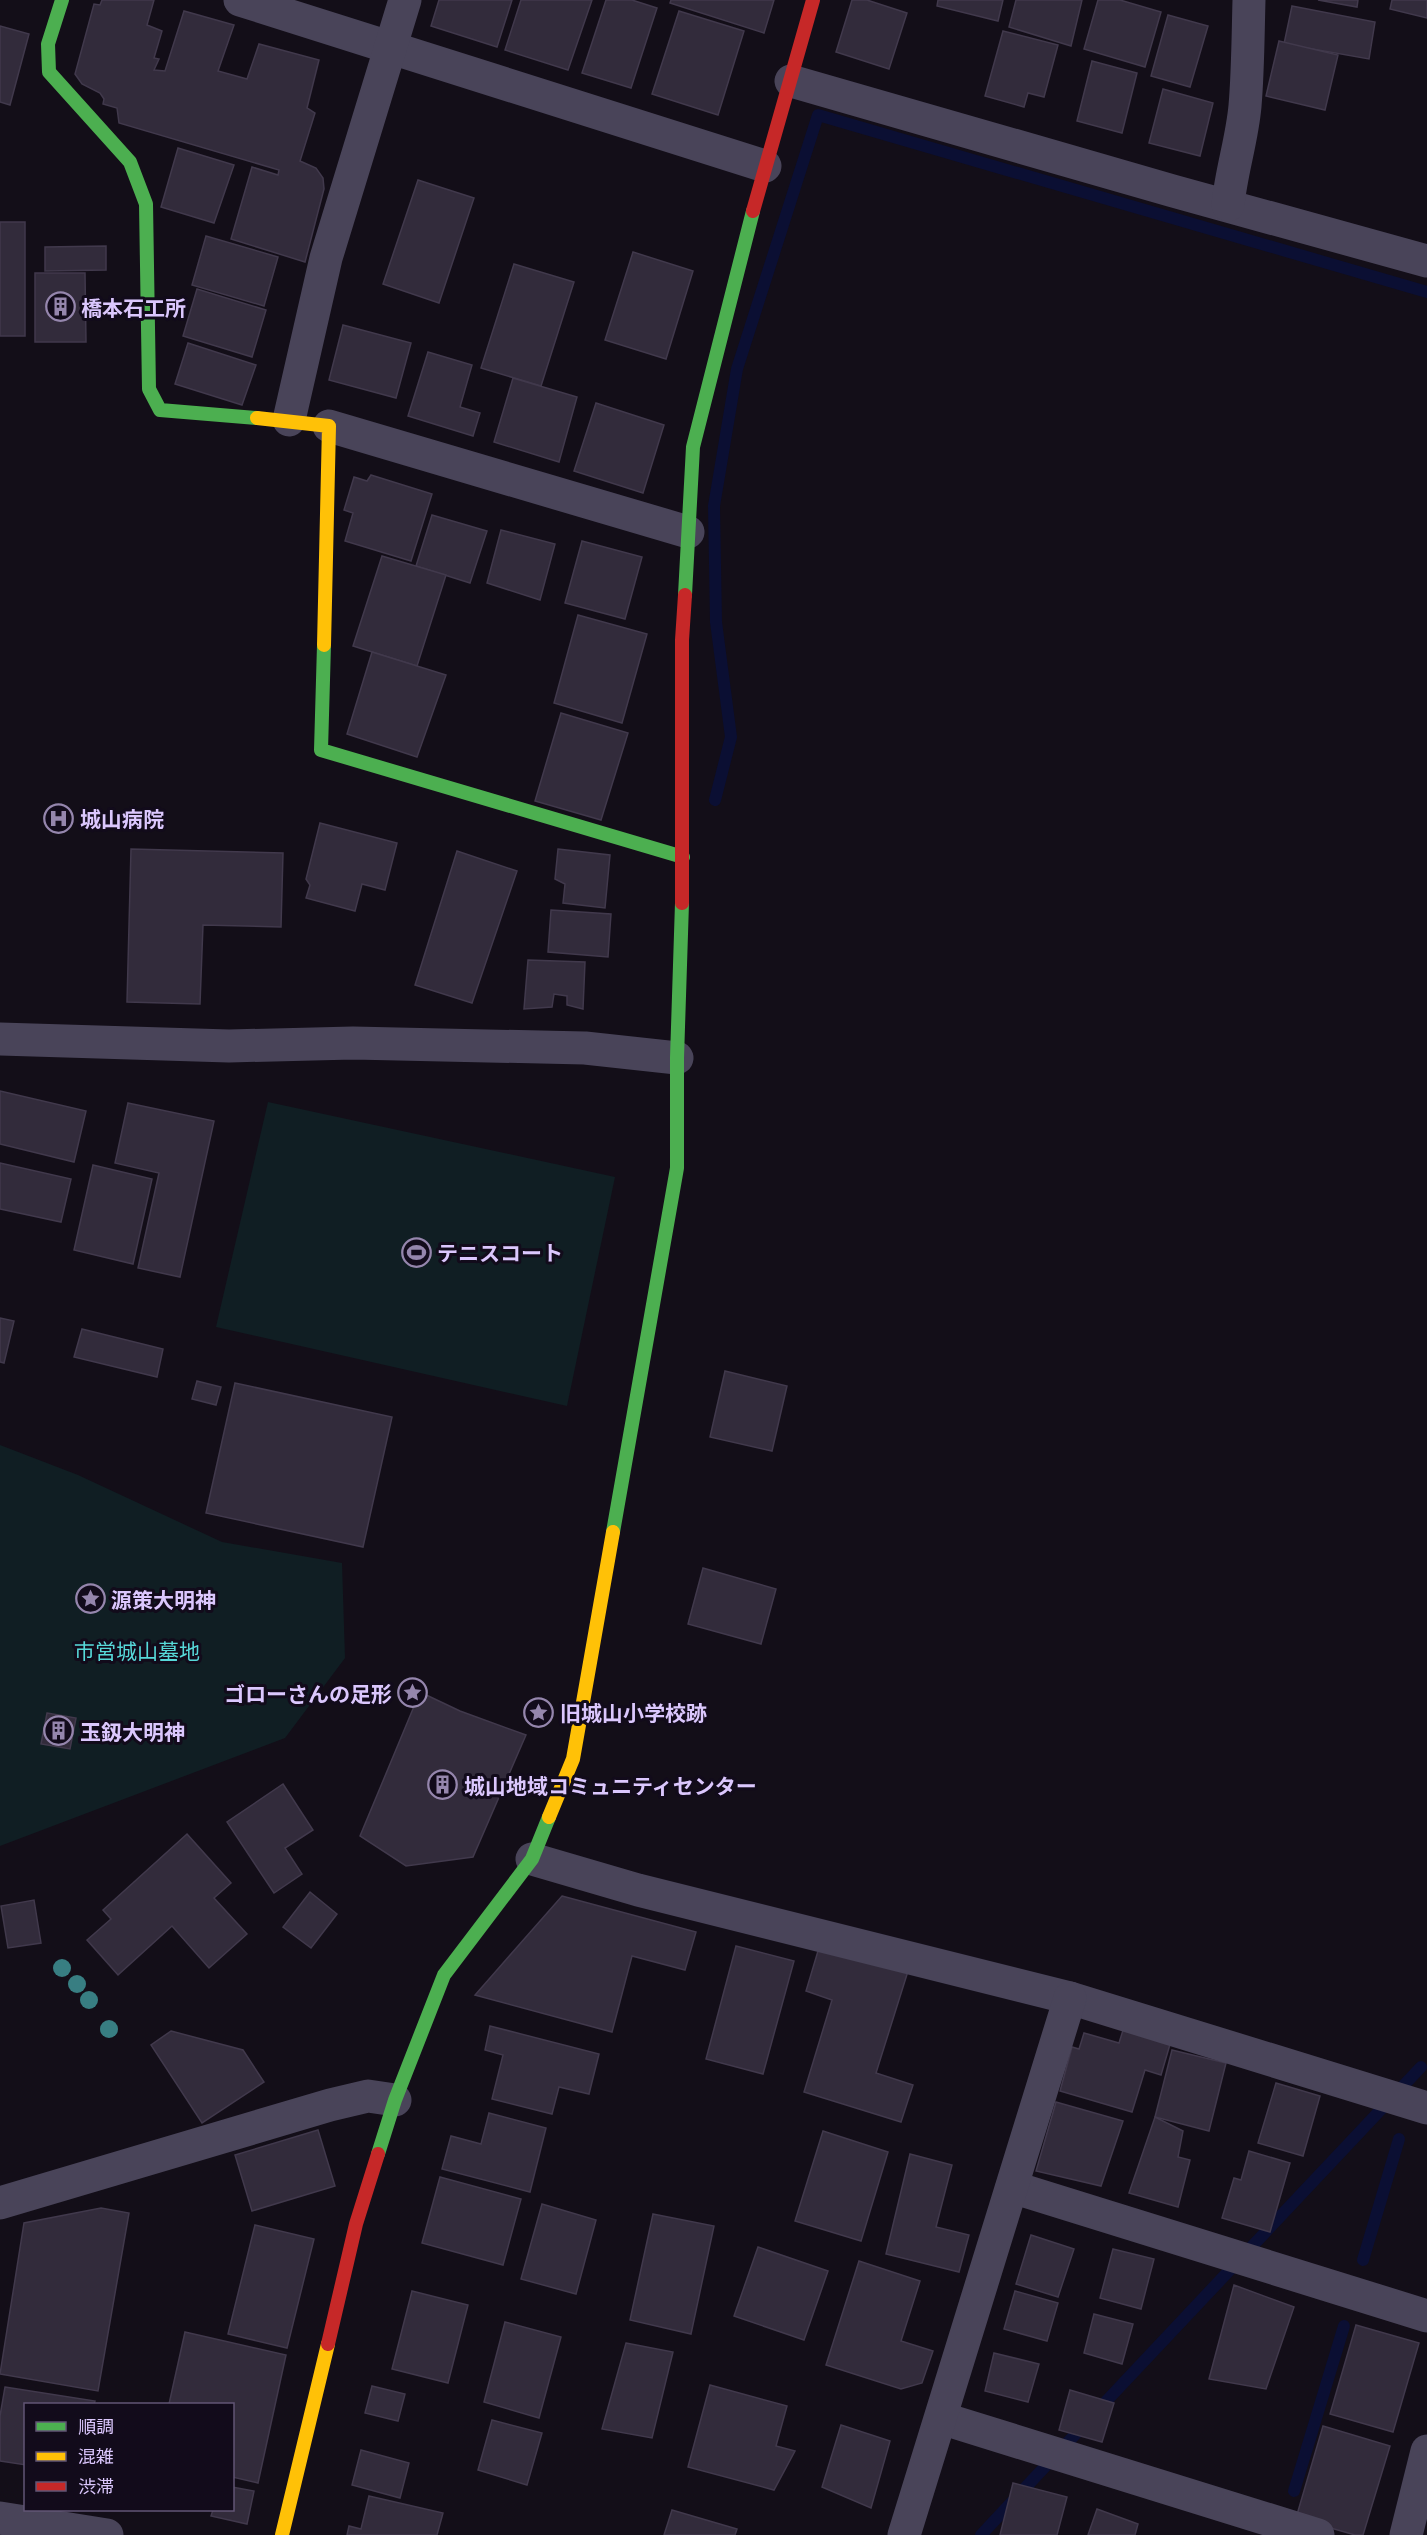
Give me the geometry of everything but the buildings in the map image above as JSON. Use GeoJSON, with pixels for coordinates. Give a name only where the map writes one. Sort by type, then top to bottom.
{"type":"FeatureCollection","features":[{"type":"Feature","properties":{"kind":"street"},"geometry":{"type":"LineString","coordinates":[[62,0],[48,44],[49,72],[130,162],[146,204],[149,389],[160,410],[289,420],[329,426],[688,532]]}},
{"type":"Feature","properties":{"kind":"street"},"geometry":{"type":"LineString","coordinates":[[240,0],[765,166]]}},
{"type":"Feature","properties":{"kind":"street"},"geometry":{"type":"LineString","coordinates":[[289,420],[326,258],[405,0]]}},
{"type":"Feature","properties":{"kind":"street"},"geometry":{"type":"LineString","coordinates":[[282,2535],[356,2224],[395,2100],[444,1975],[532,1859],[573,1758],[677,1168],[676,1058],[683,857],[682,640],[693,447],[765,166],[813,0]]}},
{"type":"Feature","properties":{"kind":"street"},"geometry":{"type":"LineString","coordinates":[[1228,205],[1230,177],[1239,150],[1245,106],[1249,0]]}},
{"type":"Feature","properties":{"kind":"street"},"geometry":{"type":"LineString","coordinates":[[791,81],[1162,188],[1427,261]]}},
{"type":"Feature","properties":{"kind":"street"},"geometry":{"type":"LineString","coordinates":[[329,426],[321,750],[683,857]]}},
{"type":"Feature","properties":{"kind":"street"},"geometry":{"type":"LineString","coordinates":[[0,1039],[229,1046],[353,1043],[585,1048],[676,1058]]}},
{"type":"Feature","properties":{"kind":"street"},"geometry":{"type":"LineString","coordinates":[[532,1859],[638,1890],[1071,1998],[1427,2108]]}},
{"type":"Feature","properties":{"kind":"street"},"geometry":{"type":"LineString","coordinates":[[904,2535],[1071,1998]]}},
{"type":"Feature","properties":{"kind":"street"},"geometry":{"type":"LineString","coordinates":[[0,2203],[330,2105],[368,2096],[395,2100]]}},
{"type":"Feature","properties":{"kind":"street"},"geometry":{"type":"LineString","coordinates":[[1012,2187],[1427,2316]]}},
{"type":"Feature","properties":{"kind":"street"},"geometry":{"type":"LineString","coordinates":[[941,2418],[1318,2535]]}},
{"type":"Feature","properties":{"kind":"street"},"geometry":{"type":"LineString","coordinates":[[1406,2535],[1427,2451]]}},
{"type":"Feature","properties":{"kind":"street"},"geometry":{"type":"LineString","coordinates":[[0,2518],[107,2535]]}},
{"type":"Feature","properties":{"kind":"green space","name":"テニスコート"},"geometry":{"type":"Polygon","coordinates":[[[268,1102],[615,1177],[567,1406],[216,1327],[268,1102]]]}},
{"type":"Feature","properties":{"kind":"green space","name":"市営城山墓地"},"geometry":{"type":"Polygon","coordinates":[[[0,1445],[78,1475],[222,1542],[342,1563],[345,1658],[285,1738],[0,1846],[0,1445]]]}},
{"type":"Feature","properties":{"kind":"waterway"},"geometry":{"type":"LineString","coordinates":[[715,800],[731,737],[716,622],[714,506],[737,369],[818,115],[1427,292]]}},
{"type":"Feature","properties":{"kind":"waterway"},"geometry":{"type":"LineString","coordinates":[[1097,2411],[1421,2067]]}},
{"type":"Feature","properties":{"kind":"waterway"},"geometry":{"type":"LineString","coordinates":[[1363,2260],[1399,2139]]}},
{"type":"Feature","properties":{"kind":"waterway"},"geometry":{"type":"LineString","coordinates":[[1294,2491],[1344,2326]]}},
{"type":"Feature","properties":{"kind":"waterway"},"geometry":{"type":"LineString","coordinates":[[981,2535],[1085,2424]]}},
{"type":"Feature","properties":{"kind":"traffic: fast"},"geometry":{"type":"LineString","coordinates":[[62,0],[48,44],[49,72],[130,162],[146,204],[149,389],[160,410],[257,418]]}},
{"type":"Feature","properties":{"kind":"traffic: fast"},"geometry":{"type":"LineString","coordinates":[[685,595],[693,447],[753,211]]}},
{"type":"Feature","properties":{"kind":"traffic: fast"},"geometry":{"type":"LineString","coordinates":[[324,645],[321,750],[683,857]]}},
{"type":"Feature","properties":{"kind":"traffic: fast"},"geometry":{"type":"LineString","coordinates":[[613,1532],[677,1168],[677,1058],[682,903]]}},
{"type":"Feature","properties":{"kind":"traffic: fast"},"geometry":{"type":"LineString","coordinates":[[378,2154],[395,2100],[444,1975],[532,1859],[549,1817]]}},
{"type":"Feature","properties":{"kind":"traffic: slow"},"geometry":{"type":"LineString","coordinates":[[257,418],[329,426],[324,645]]}},
{"type":"Feature","properties":{"kind":"traffic: slow"},"geometry":{"type":"LineString","coordinates":[[549,1817],[573,1759],[613,1532]]}},
{"type":"Feature","properties":{"kind":"traffic: slow"},"geometry":{"type":"LineString","coordinates":[[282,2535],[328,2344]]}},
{"type":"Feature","properties":{"kind":"traffic: jam"},"geometry":{"type":"LineString","coordinates":[[753,211],[813,0]]}},
{"type":"Feature","properties":{"kind":"traffic: jam"},"geometry":{"type":"LineString","coordinates":[[682,903],[682,640],[685,595]]}},
{"type":"Feature","properties":{"kind":"traffic: jam"},"geometry":{"type":"LineString","coordinates":[[328,2344],[356,2224],[378,2154]]}},
{"type":"Feature","properties":{"kind":"place","name":"橋本石工所"},"geometry":{"type":"Point","coordinates":[60,307]}},
{"type":"Feature","properties":{"kind":"place","name":"城山病院"},"geometry":{"type":"Point","coordinates":[59,818]}},
{"type":"Feature","properties":{"kind":"place","name":"テニスコート"},"geometry":{"type":"Point","coordinates":[416,1252]}},
{"type":"Feature","properties":{"kind":"place","name":"源策大明神"},"geometry":{"type":"Point","coordinates":[90,1599]}},
{"type":"Feature","properties":{"kind":"place","name":"ゴローさんの足形"},"geometry":{"type":"Point","coordinates":[413,1693]}},
{"type":"Feature","properties":{"kind":"place","name":"旧城山小学校跡"},"geometry":{"type":"Point","coordinates":[539,1712]}},
{"type":"Feature","properties":{"kind":"place","name":"玉釼大明神"},"geometry":{"type":"Point","coordinates":[59,1731]}},
{"type":"Feature","properties":{"kind":"place","name":"城山地域コミュニティセンター"},"geometry":{"type":"Point","coordinates":[443,1785]}}]}
